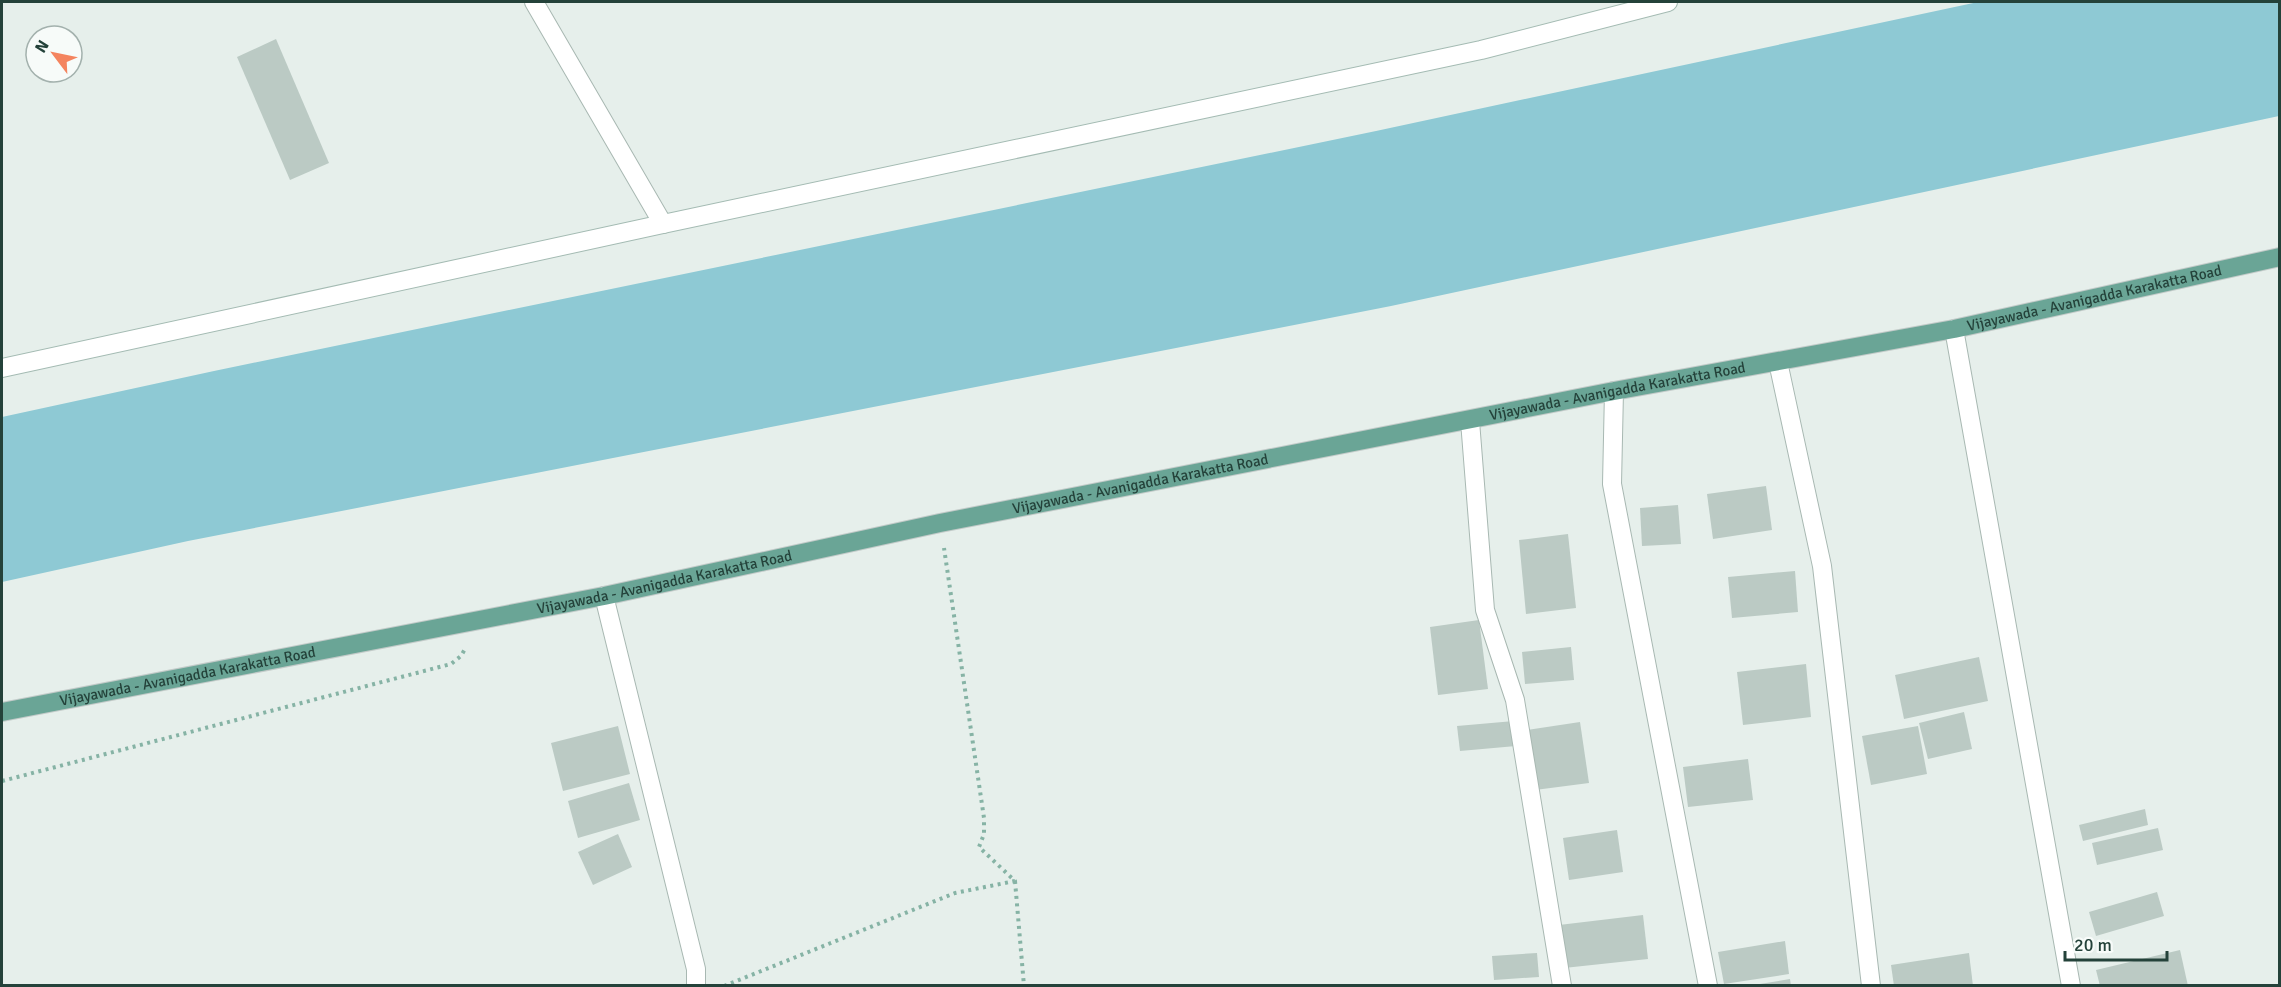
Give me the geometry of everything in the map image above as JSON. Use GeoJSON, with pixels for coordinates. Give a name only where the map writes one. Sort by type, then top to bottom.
{"type":"FeatureCollection","features":[{"type":"Feature","properties":{"kind":"main road","name":"Vijayawada - Avanigadda Karakatta Road"},"geometry":{"type":"LineString","coordinates":[[2,712],[604,596],[940,523],[1614,391],[1954,328],[2280,257]]}},
{"type":"Feature","properties":{"kind":"street"},"geometry":{"type":"LineString","coordinates":[[534,2],[663,224]]}},
{"type":"Feature","properties":{"kind":"street"},"geometry":{"type":"LineString","coordinates":[[2,368],[663,224],[1481,50],[1668,2]]}},
{"type":"Feature","properties":{"kind":"street"},"geometry":{"type":"LineString","coordinates":[[1954,328],[2071,986]]}},
{"type":"Feature","properties":{"kind":"street"},"geometry":{"type":"LineString","coordinates":[[1779,362],[1822,566],[1871,986]]}},
{"type":"Feature","properties":{"kind":"street"},"geometry":{"type":"LineString","coordinates":[[1614,391],[1612,484],[1708,986]]}},
{"type":"Feature","properties":{"kind":"street"},"geometry":{"type":"LineString","coordinates":[[1470,421],[1485,610],[1515,700],[1562,986]]}},
{"type":"Feature","properties":{"kind":"street"},"geometry":{"type":"LineString","coordinates":[[604,596],[696,969],[696,986]]}},
{"type":"Feature","properties":{"kind":"path"},"geometry":{"type":"LineString","coordinates":[[940,523],[984,818],[984,834],[979,847],[1015,881],[1024,986]]}},
{"type":"Feature","properties":{"kind":"path"},"geometry":{"type":"LineString","coordinates":[[2,782],[451,664],[461,656],[466,645],[460,624]]}},
{"type":"Feature","properties":{"kind":"path"},"geometry":{"type":"LineString","coordinates":[[724,986],[955,893],[1015,881]]}},
{"type":"Feature","properties":{"kind":"water"},"geometry":{"type":"Polygon","coordinates":[[[1978,2],[2279,2],[2279,116],[1391,306],[188,541],[2,582],[2,417],[214,371],[1376,131],[1978,2]]]}},
{"type":"Feature","properties":{"kind":"building"},"geometry":{"type":"Polygon","coordinates":[[[276,39],[329,163],[290,180],[237,57],[276,39]]]}},
{"type":"Feature","properties":{"kind":"building"},"geometry":{"type":"Polygon","coordinates":[[[1766,486],[1772,530],[1713,539],[1707,494],[1766,486]]]}},
{"type":"Feature","properties":{"kind":"building"},"geometry":{"type":"Polygon","coordinates":[[[1678,505],[1681,544],[1642,546],[1640,508],[1678,505]]]}},
{"type":"Feature","properties":{"kind":"building"},"geometry":{"type":"Polygon","coordinates":[[[1568,534],[1576,608],[1526,614],[1519,540],[1568,534]]]}},
{"type":"Feature","properties":{"kind":"building"},"geometry":{"type":"Polygon","coordinates":[[[1795,571],[1798,612],[1732,618],[1728,577],[1795,571]]]}},
{"type":"Feature","properties":{"kind":"building"},"geometry":{"type":"Polygon","coordinates":[[[1479,620],[1488,689],[1438,695],[1430,627],[1479,620]]]}},
{"type":"Feature","properties":{"kind":"building"},"geometry":{"type":"Polygon","coordinates":[[[1571,647],[1574,680],[1525,684],[1522,652],[1571,647]]]}},
{"type":"Feature","properties":{"kind":"building"},"geometry":{"type":"Polygon","coordinates":[[[1979,657],[1988,701],[1904,719],[1895,675],[1979,657]]]}},
{"type":"Feature","properties":{"kind":"building"},"geometry":{"type":"Polygon","coordinates":[[[1806,664],[1811,717],[1743,725],[1737,672],[1806,664]]]}},
{"type":"Feature","properties":{"kind":"building"},"geometry":{"type":"Polygon","coordinates":[[[1964,712],[1972,749],[1928,759],[1919,723],[1964,712]]]}},
{"type":"Feature","properties":{"kind":"building"},"geometry":{"type":"Polygon","coordinates":[[[1514,721],[1516,746],[1460,751],[1457,726],[1514,721]]]}},
{"type":"Feature","properties":{"kind":"building"},"geometry":{"type":"Polygon","coordinates":[[[1580,722],[1589,783],[1535,790],[1527,730],[1580,722]]]}},
{"type":"Feature","properties":{"kind":"building"},"geometry":{"type":"Polygon","coordinates":[[[618,726],[630,774],[563,791],[551,743],[618,726]]]}},
{"type":"Feature","properties":{"kind":"building"},"geometry":{"type":"Polygon","coordinates":[[[1918,726],[1927,774],[1871,785],[1862,736],[1918,726]]]}},
{"type":"Feature","properties":{"kind":"building"},"geometry":{"type":"Polygon","coordinates":[[[1748,759],[1753,800],[1688,807],[1683,767],[1748,759]]]}},
{"type":"Feature","properties":{"kind":"building"},"geometry":{"type":"Polygon","coordinates":[[[629,783],[640,820],[578,838],[568,801],[629,783]]]}},
{"type":"Feature","properties":{"kind":"building"},"geometry":{"type":"Polygon","coordinates":[[[2145,809],[2148,825],[2083,841],[2079,825],[2145,809]]]}},
{"type":"Feature","properties":{"kind":"building"},"geometry":{"type":"Polygon","coordinates":[[[2158,828],[2163,850],[2097,865],[2092,843],[2158,828]]]}},
{"type":"Feature","properties":{"kind":"building"},"geometry":{"type":"Polygon","coordinates":[[[1617,830],[1623,872],[1569,880],[1563,838],[1617,830]]]}},
{"type":"Feature","properties":{"kind":"building"},"geometry":{"type":"Polygon","coordinates":[[[618,834],[632,867],[593,885],[578,852],[618,834]]]}},
{"type":"Feature","properties":{"kind":"building"},"geometry":{"type":"Polygon","coordinates":[[[2157,892],[2164,916],[2096,936],[2089,912],[2157,892]]]}},
{"type":"Feature","properties":{"kind":"building"},"geometry":{"type":"Polygon","coordinates":[[[1643,915],[1648,959],[1564,968],[1559,925],[1643,915]]]}},
{"type":"Feature","properties":{"kind":"building"},"geometry":{"type":"Polygon","coordinates":[[[1785,941],[1789,974],[1724,984],[1718,952],[1785,941]]]}},
{"type":"Feature","properties":{"kind":"building"},"geometry":{"type":"Polygon","coordinates":[[[2180,950],[2188,986],[2100,986],[2096,970],[2180,950]]]}},
{"type":"Feature","properties":{"kind":"building"},"geometry":{"type":"Polygon","coordinates":[[[1537,953],[1539,977],[1494,980],[1492,956],[1537,953]]]}},
{"type":"Feature","properties":{"kind":"building"},"geometry":{"type":"Polygon","coordinates":[[[1969,953],[1973,986],[1894,986],[1891,965],[1969,953]]]}},
{"type":"Feature","properties":{"kind":"building"},"geometry":{"type":"Polygon","coordinates":[[[1790,979],[1791,986],[1760,986],[1760,984],[1790,979]]]}}]}
